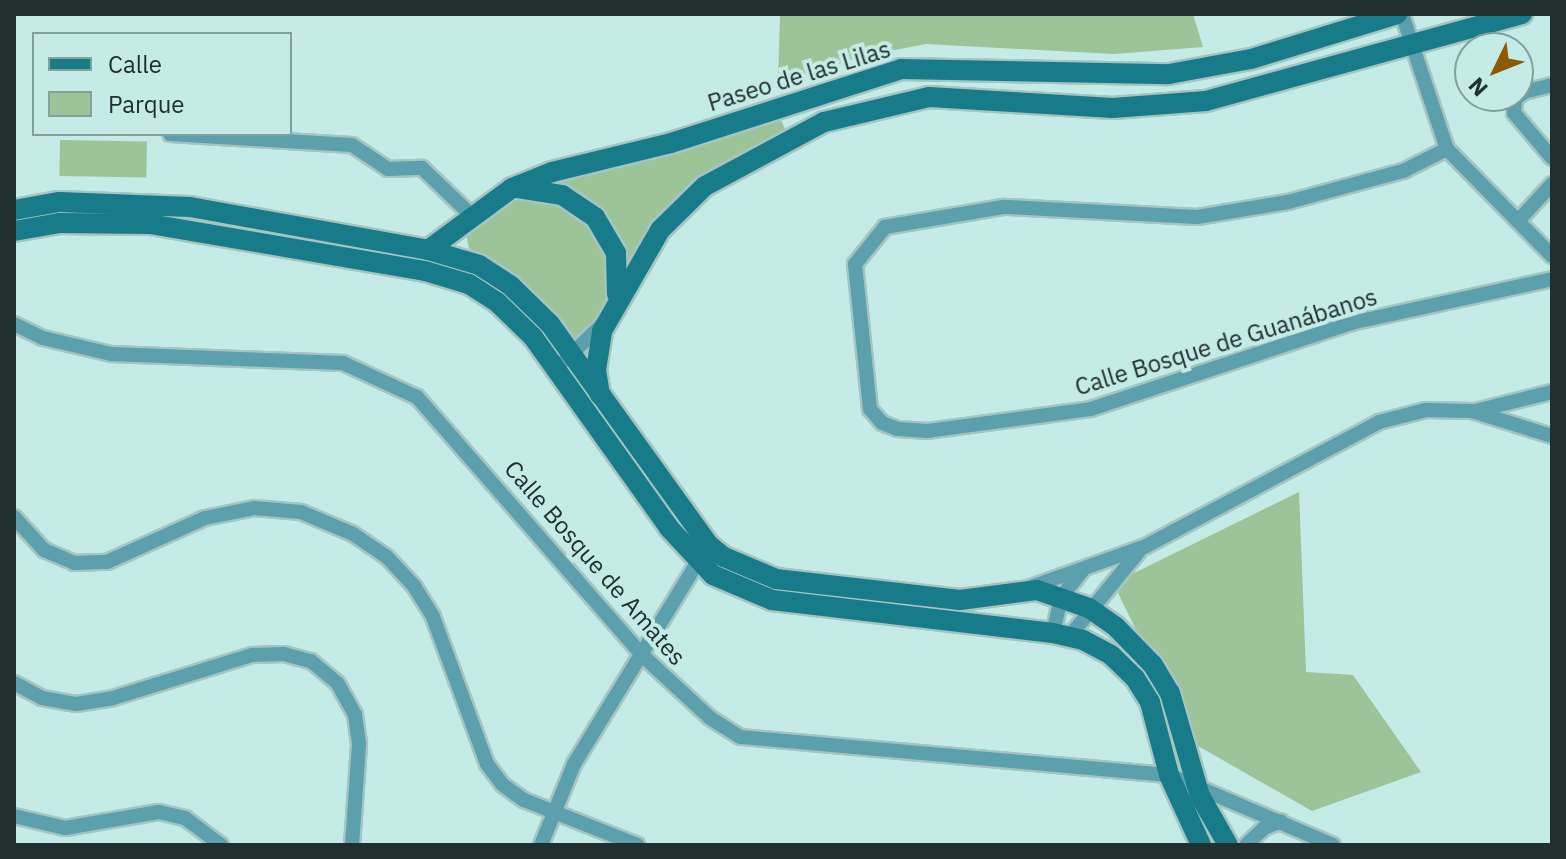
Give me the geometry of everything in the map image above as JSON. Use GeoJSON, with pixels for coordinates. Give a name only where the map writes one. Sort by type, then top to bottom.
{"type":"FeatureCollection","features":[{"type":"Feature","properties":{"kind":"street"},"geometry":{"type":"LineString","coordinates":[[1399,14],[1412,43],[1447,149],[1552,256]]}},
{"type":"Feature","properties":{"kind":"street","name":"Paseo de las Lilas"},"geometry":{"type":"LineString","coordinates":[[428,250],[471,215],[512,188],[593,158],[671,143],[901,69],[1169,74],[1277,52],[1399,14]]}},
{"type":"Feature","properties":{"kind":"street","name":"Paseo de las Lilas"},"geometry":{"type":"LineString","coordinates":[[600,399],[597,355],[607,319],[660,230],[690,199],[745,163],[841,116],[929,97],[1113,108],[1173,105],[1259,89],[1522,14]]}},
{"type":"Feature","properties":{"kind":"street"},"geometry":{"type":"LineString","coordinates":[[1552,85],[1524,92],[1515,99],[1514,113],[1552,158]]}},
{"type":"Feature","properties":{"kind":"street"},"geometry":{"type":"LineString","coordinates":[[203,136],[352,145],[388,169],[422,168],[471,215]]}},
{"type":"Feature","properties":{"kind":"street","name":"Calle Bosque de Guanábanos"},"geometry":{"type":"LineString","coordinates":[[1447,149],[1403,171],[1317,194],[1197,217],[1003,207],[885,227],[855,264],[870,409],[882,423],[898,429],[928,431],[1091,409],[1351,323],[1552,279]]}},
{"type":"Feature","properties":{"kind":"street"},"geometry":{"type":"LineString","coordinates":[[1518,221],[1552,184]]}},
{"type":"Feature","properties":{"kind":"street"},"geometry":{"type":"LineString","coordinates":[[512,188],[562,195],[595,217],[616,253],[617,298]]}},
{"type":"Feature","properties":{"kind":"street"},"geometry":{"type":"LineString","coordinates":[[14,210],[59,202],[152,203],[428,250],[479,265],[510,285],[544,317],[563,362],[697,563],[772,600],[1061,634],[1111,655],[1135,678],[1155,716],[1169,775],[1201,845]]}},
{"type":"Feature","properties":{"kind":"street"},"geometry":{"type":"LineString","coordinates":[[14,231],[60,223],[150,224],[437,273],[469,284],[497,302],[600,399],[709,545],[776,579],[960,600],[1024,589],[1146,546],[1379,422],[1426,410],[1472,411],[1552,392]]}},
{"type":"Feature","properties":{"kind":"street","name":"Paseo de las Lilas"},"geometry":{"type":"LineString","coordinates":[[563,362],[607,319]]}},
{"type":"Feature","properties":{"kind":"street","name":"Calle Bosque de Amates"},"geometry":{"type":"LineString","coordinates":[[14,324],[43,338],[111,354],[343,363],[417,397],[642,655],[710,718],[741,737],[1169,775],[1196,783],[1333,845]]}},
{"type":"Feature","properties":{"kind":"street"},"geometry":{"type":"LineString","coordinates":[[1472,411],[1552,436]]}},
{"type":"Feature","properties":{"kind":"street"},"geometry":{"type":"LineString","coordinates":[[14,517],[44,550],[74,563],[107,562],[205,518],[254,508],[301,512],[353,534],[387,557],[414,586],[433,617],[487,764],[503,785],[553,812],[637,845]]}},
{"type":"Feature","properties":{"kind":"street"},"geometry":{"type":"LineString","coordinates":[[541,845],[574,764],[709,545]]}},
{"type":"Feature","properties":{"kind":"street"},"geometry":{"type":"LineString","coordinates":[[1061,634],[1146,546]]}},
{"type":"Feature","properties":{"kind":"street"},"geometry":{"type":"LineString","coordinates":[[1061,634],[1061,597],[1094,564]]}},
{"type":"Feature","properties":{"kind":"street"},"geometry":{"type":"LineString","coordinates":[[1024,589],[1061,597],[1089,608],[1129,639],[1162,679],[1176,709],[1196,783],[1228,845]]}},
{"type":"Feature","properties":{"kind":"street"},"geometry":{"type":"LineString","coordinates":[[14,683],[42,698],[76,704],[113,698],[252,655],[284,654],[311,661],[338,684],[355,715],[359,745],[352,845]]}},
{"type":"Feature","properties":{"kind":"street"},"geometry":{"type":"LineString","coordinates":[[14,816],[65,828],[159,812],[185,818],[221,845]]}},
{"type":"Feature","properties":{"kind":"street"},"geometry":{"type":"LineString","coordinates":[[1246,845],[1264,828],[1281,821]]}},
{"type":"Feature","properties":{"kind":"green space"},"geometry":{"type":"Polygon","coordinates":[[[780,14],[1193,14],[1203,47],[1114,54],[926,44],[863,56],[778,84],[780,14]]]}},
{"type":"Feature","properties":{"kind":"green space"},"geometry":{"type":"Polygon","coordinates":[[[781,120],[786,131],[684,193],[653,225],[628,264],[607,220],[554,185],[596,170],[674,155],[781,120]]]}},
{"type":"Feature","properties":{"kind":"green space"},"geometry":{"type":"Polygon","coordinates":[[[60,140],[147,142],[146,178],[59,176],[60,140]]]}},
{"type":"Feature","properties":{"kind":"green space"},"geometry":{"type":"Polygon","coordinates":[[[511,198],[558,204],[588,224],[606,256],[609,283],[603,313],[571,344],[469,248],[466,234],[511,198]]]}},
{"type":"Feature","properties":{"kind":"green space"},"geometry":{"type":"Polygon","coordinates":[[[1299,492],[1306,672],[1353,675],[1421,772],[1312,811],[1191,742],[1118,593],[1126,577],[1299,492]]]}}]}
